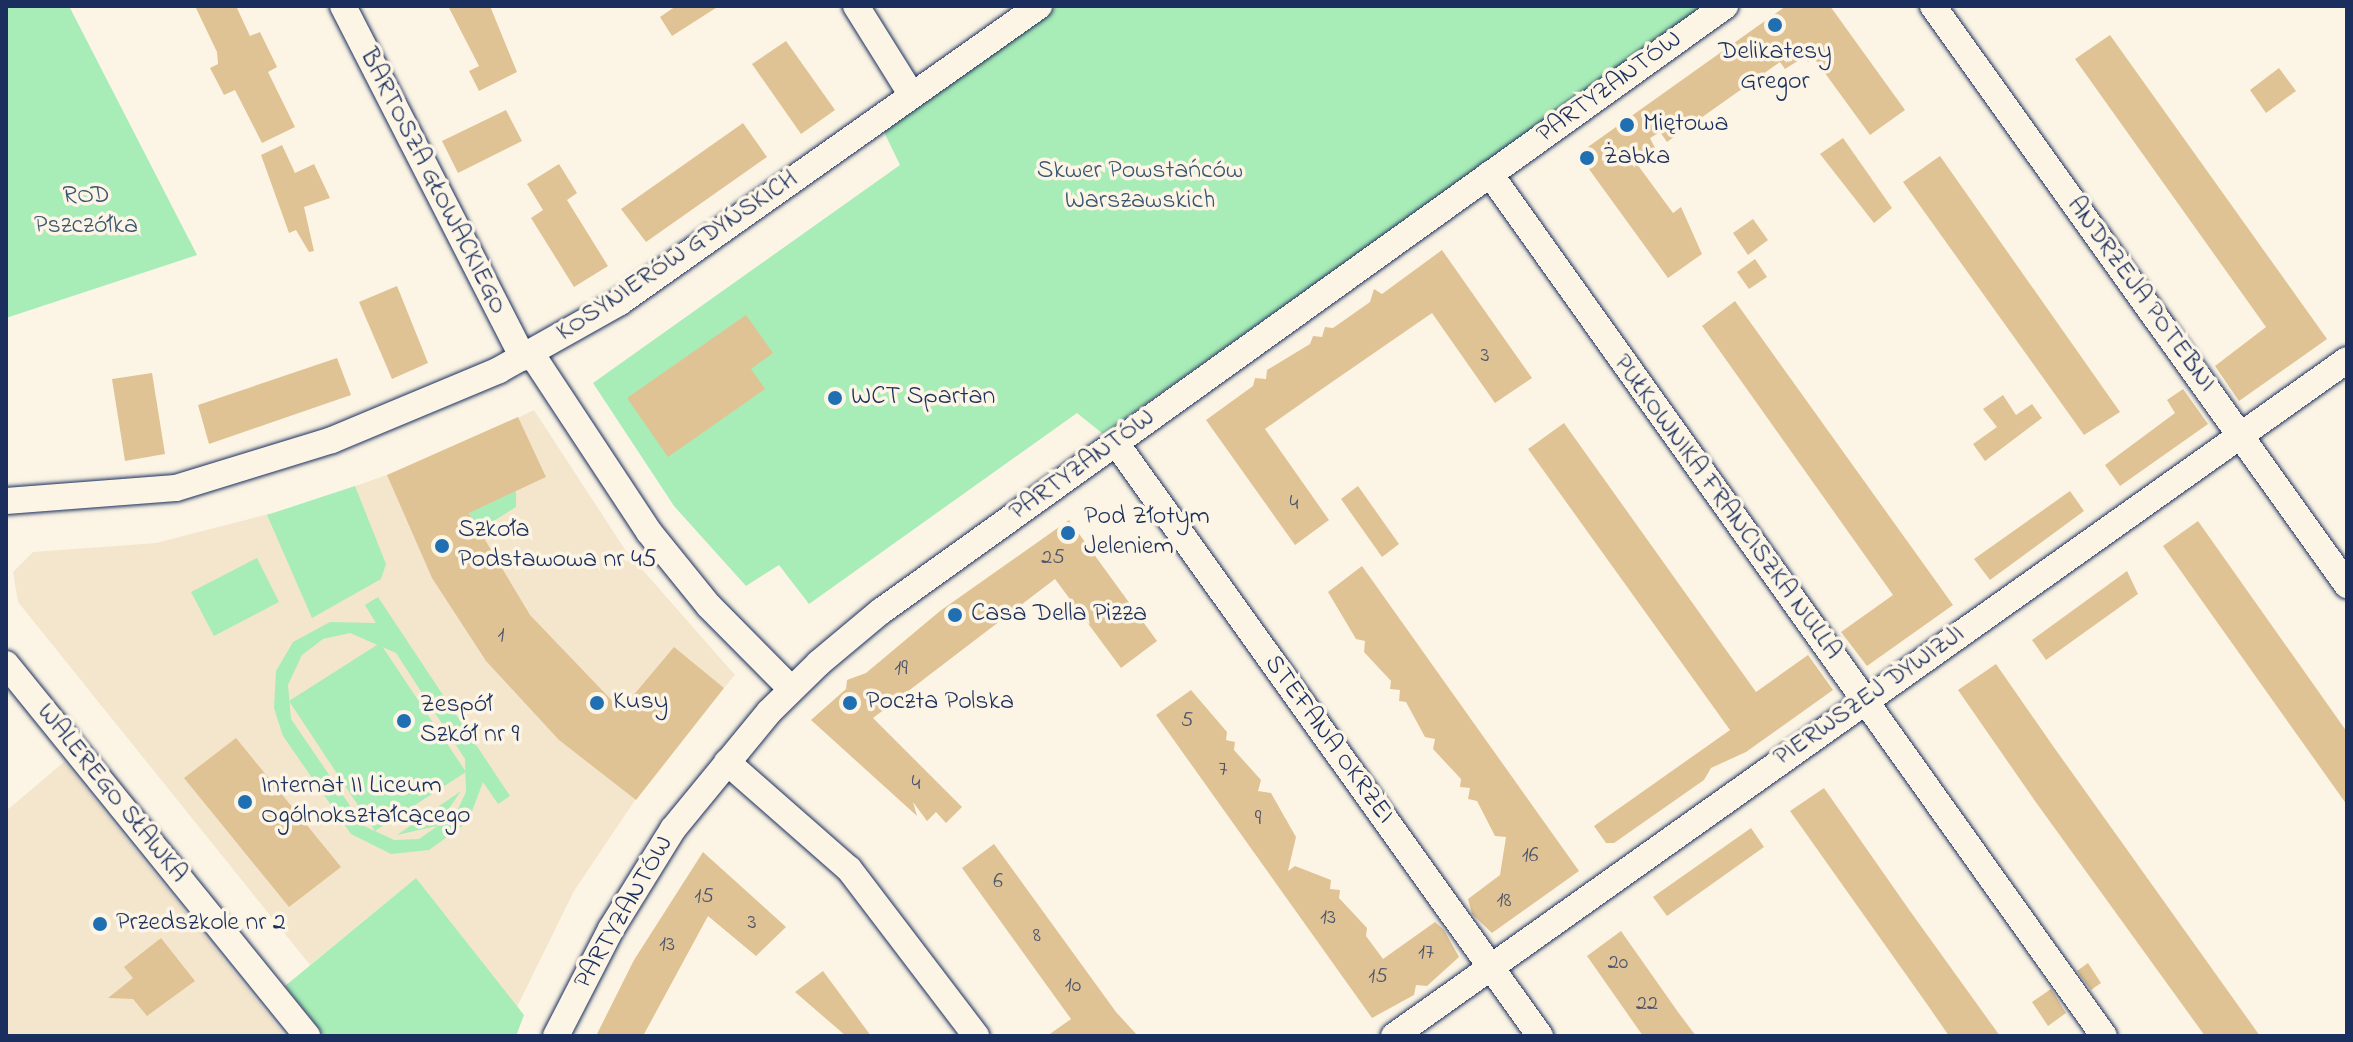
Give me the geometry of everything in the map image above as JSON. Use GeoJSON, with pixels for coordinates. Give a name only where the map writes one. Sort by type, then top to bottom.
{"type":"FeatureCollection","features":[{"type":"Feature","properties":{"kind":"street","name":"BARTOSZA GŁOWACKIEGO"},"geometry":{"type":"LineString","coordinates":[[343,6],[527,355],[649,532],[709,606],[791,689]]}},
{"type":"Feature","properties":{"kind":"street"},"geometry":{"type":"LineString","coordinates":[[856,6],[911,94]]}},
{"type":"Feature","properties":{"kind":"street","name":"KOSYNIERÓW GDYŃSKICH"},"geometry":{"type":"LineString","coordinates":[[6,501],[129,495],[223,475],[357,431],[527,355],[620,302],[1039,6]]}},
{"type":"Feature","properties":{"kind":"street","name":"PARTYZANTÓW"},"geometry":{"type":"LineString","coordinates":[[556,1036],[659,849],[727,762],[791,689],[880,612],[1725,6]]}},
{"type":"Feature","properties":{"kind":"street","name":"ANDRZEJA POTEBNI"},"geometry":{"type":"LineString","coordinates":[[1933,6],[2347,585]]}},
{"type":"Feature","properties":{"kind":"street","name":"PUŁKOWNIKA FRANCISZKA NULLA"},"geometry":{"type":"LineString","coordinates":[[1490,174],[2104,1036]]}},
{"type":"Feature","properties":{"kind":"street","name":"PIERWSZEJ DYWIZJI"},"geometry":{"type":"LineString","coordinates":[[1394,1036],[1493,970],[1864,701],[2347,360]]}},
{"type":"Feature","properties":{"kind":"street","name":"STEFANA OKRZEI"},"geometry":{"type":"LineString","coordinates":[[1116,443],[1540,1036]]}},
{"type":"Feature","properties":{"kind":"street","name":"WALEREGO SŁAWKA"},"geometry":{"type":"LineString","coordinates":[[6,664],[307,1036]]}},
{"type":"Feature","properties":{"kind":"street"},"geometry":{"type":"LineString","coordinates":[[727,762],[849,869],[976,1036]]}},
{"type":"Feature","properties":{"kind":"shaded area","name":"Zespół Szkół nr 9"},"geometry":{"type":"Polygon","coordinates":[[[534,410],[626,551],[735,675],[660,763],[574,891],[517,1007],[416,878],[310,965],[18,602],[13,572],[33,552],[156,543],[299,506],[429,460],[534,410]]]}},
{"type":"Feature","properties":{"kind":"shaded area","name":"Przedszkole nr 2"},"geometry":{"type":"Polygon","coordinates":[[[64,762],[285,1036],[6,1036],[6,811],[64,762]]]}},
{"type":"Feature","properties":{"kind":"green space","name":"ROD Pszczółka"},"geometry":{"type":"Polygon","coordinates":[[[6,6],[69,6],[197,255],[6,318],[6,6]]]}},
{"type":"Feature","properties":{"kind":"green space","name":"Skwer Powstańców Warszawskich"},"geometry":{"type":"Polygon","coordinates":[[[1058,6],[1707,6],[1103,434],[1077,413],[809,604],[779,565],[746,586],[674,506],[593,383],[900,165],[883,130],[1058,6]]]}},
{"type":"Feature","properties":{"kind":"green space"},"geometry":{"type":"Polygon","coordinates":[[[355,486],[386,564],[381,579],[312,618],[267,515],[355,486]]]}},
{"type":"Feature","properties":{"kind":"green space"},"geometry":{"type":"Polygon","coordinates":[[[516,491],[516,507],[478,531],[469,512],[516,491]]]}},
{"type":"Feature","properties":{"kind":"green space"},"geometry":{"type":"Polygon","coordinates":[[[257,558],[279,602],[214,636],[191,592],[257,558]]]}},
{"type":"Feature","properties":{"kind":"green space"},"geometry":{"type":"Polygon","coordinates":[[[378,597],[510,796],[498,804],[483,782],[468,822],[429,850],[391,854],[351,834],[283,736],[274,708],[276,671],[293,642],[330,622],[376,623],[365,605],[378,597]],[[350,633],[323,639],[302,655],[288,685],[291,719],[364,826],[394,840],[419,839],[456,813],[466,792],[465,759],[396,653],[350,633]]]}},
{"type":"Feature","properties":{"kind":"green space"},"geometry":{"type":"Polygon","coordinates":[[[380,643],[466,772],[375,831],[289,701],[380,643]]]}},
{"type":"Feature","properties":{"kind":"green space"},"geometry":{"type":"Polygon","coordinates":[[[461,791],[437,826],[397,835],[461,791]]]}},
{"type":"Feature","properties":{"kind":"green space"},"geometry":{"type":"Polygon","coordinates":[[[416,878],[524,1015],[516,1036],[325,1036],[285,986],[416,878]]]}},
{"type":"Feature","properties":{"kind":"building"},"geometry":{"type":"Polygon","coordinates":[[[195,6],[236,6],[250,36],[260,32],[277,67],[268,72],[295,127],[262,143],[235,90],[224,95],[210,68],[218,64],[217,52],[195,6]]]}},
{"type":"Feature","properties":{"kind":"building"},"geometry":{"type":"Polygon","coordinates":[[[448,6],[490,6],[517,72],[479,91],[469,71],[479,66],[448,6]]]}},
{"type":"Feature","properties":{"kind":"building"},"geometry":{"type":"Polygon","coordinates":[[[676,6],[719,6],[672,36],[660,17],[676,6]]]}},
{"type":"Feature","properties":{"kind":"building"},"geometry":{"type":"Polygon","coordinates":[[[1786,6],[1830,6],[1905,110],[1870,135],[1814,58],[1808,62],[1804,57],[1785,69],[1780,62],[1667,142],[1660,132],[1650,138],[1656,150],[1637,164],[1673,213],[1681,207],[1702,254],[1668,278],[1578,154],[1786,6]]]}},
{"type":"Feature","properties":{"kind":"building"},"geometry":{"type":"Polygon","coordinates":[[[2110,35],[2327,339],[2239,401],[2215,366],[2266,327],[2075,59],[2110,35]]]}},
{"type":"Feature","properties":{"kind":"building"},"geometry":{"type":"Polygon","coordinates":[[[786,41],[835,110],[801,134],[752,64],[786,41]]]}},
{"type":"Feature","properties":{"kind":"building"},"geometry":{"type":"Polygon","coordinates":[[[2279,68],[2296,91],[2266,113],[2250,90],[2279,68]]]}},
{"type":"Feature","properties":{"kind":"building"},"geometry":{"type":"Polygon","coordinates":[[[506,110],[522,141],[458,173],[442,141],[506,110]]]}},
{"type":"Feature","properties":{"kind":"building"},"geometry":{"type":"Polygon","coordinates":[[[743,123],[767,157],[646,242],[621,209],[743,123]]]}},
{"type":"Feature","properties":{"kind":"building"},"geometry":{"type":"Polygon","coordinates":[[[1843,138],[1892,208],[1874,223],[1820,154],[1843,138]]]}},
{"type":"Feature","properties":{"kind":"building"},"geometry":{"type":"Polygon","coordinates":[[[282,145],[295,173],[314,164],[330,198],[304,207],[314,251],[309,252],[296,230],[289,233],[261,155],[282,145]]]}},
{"type":"Feature","properties":{"kind":"building"},"geometry":{"type":"Polygon","coordinates":[[[1940,156],[2120,412],[2084,435],[1903,182],[1940,156]]]}},
{"type":"Feature","properties":{"kind":"building"},"geometry":{"type":"Polygon","coordinates":[[[559,164],[577,193],[567,200],[608,266],[574,287],[531,218],[543,210],[527,184],[559,164]]]}},
{"type":"Feature","properties":{"kind":"building"},"geometry":{"type":"Polygon","coordinates":[[[1753,219],[1768,240],[1748,255],[1733,233],[1753,219]]]}},
{"type":"Feature","properties":{"kind":"building"},"geometry":{"type":"Polygon","coordinates":[[[1442,250],[1532,378],[1495,403],[1432,313],[1265,429],[1329,520],[1295,545],[1206,420],[1253,386],[1255,378],[1266,379],[1267,370],[1310,344],[1313,336],[1322,337],[1325,327],[1333,328],[1370,302],[1374,289],[1382,294],[1442,250]]]}},
{"type":"Feature","properties":{"kind":"building"},"geometry":{"type":"Polygon","coordinates":[[[1755,259],[1767,277],[1749,289],[1737,272],[1755,259]]]}},
{"type":"Feature","properties":{"kind":"building"},"geometry":{"type":"Polygon","coordinates":[[[397,286],[428,363],[392,379],[359,302],[397,286]]]}},
{"type":"Feature","properties":{"kind":"building"},"geometry":{"type":"Polygon","coordinates":[[[1735,301],[1953,605],[1867,666],[1841,632],[1893,595],[1702,326],[1735,301]]]}},
{"type":"Feature","properties":{"kind":"building"},"geometry":{"type":"Polygon","coordinates":[[[746,315],[773,353],[751,369],[765,389],[668,457],[627,398],[746,315]]]}},
{"type":"Feature","properties":{"kind":"building"},"geometry":{"type":"Polygon","coordinates":[[[337,358],[351,395],[209,444],[198,405],[337,358]]]}},
{"type":"Feature","properties":{"kind":"building"},"geometry":{"type":"Polygon","coordinates":[[[152,373],[165,454],[125,461],[112,379],[152,373]]]}},
{"type":"Feature","properties":{"kind":"building"},"geometry":{"type":"Polygon","coordinates":[[[2183,389],[2208,424],[2120,486],[2105,465],[2175,413],[2167,400],[2183,389]]]}},
{"type":"Feature","properties":{"kind":"building"},"geometry":{"type":"Polygon","coordinates":[[[2003,395],[2016,415],[2032,404],[2042,418],[1985,461],[1973,444],[1997,427],[1983,409],[2003,395]]]}},
{"type":"Feature","properties":{"kind":"building"},"geometry":{"type":"Polygon","coordinates":[[[518,417],[546,477],[469,513],[530,615],[621,710],[674,647],[724,688],[636,800],[559,740],[486,661],[432,578],[387,475],[518,417]]]}},
{"type":"Feature","properties":{"kind":"building"},"geometry":{"type":"Polygon","coordinates":[[[1564,423],[1756,692],[1808,655],[1833,690],[1746,752],[1711,768],[1704,780],[1614,843],[1606,843],[1594,826],[1730,730],[1528,449],[1564,423]]]}},
{"type":"Feature","properties":{"kind":"building"},"geometry":{"type":"Polygon","coordinates":[[[1358,486],[1399,544],[1382,557],[1341,499],[1358,486]]]}},
{"type":"Feature","properties":{"kind":"building"},"geometry":{"type":"Polygon","coordinates":[[[2070,491],[2084,511],[1990,580],[1974,559],[2070,491]]]}},
{"type":"Feature","properties":{"kind":"building"},"geometry":{"type":"Polygon","coordinates":[[[1069,520],[1157,641],[1121,668],[1055,579],[873,718],[962,807],[946,823],[936,812],[927,821],[913,802],[917,816],[811,720],[846,689],[847,680],[866,673],[940,611],[1069,520]]]}},
{"type":"Feature","properties":{"kind":"building"},"geometry":{"type":"Polygon","coordinates":[[[2198,521],[2347,732],[2347,805],[2163,546],[2198,521]]]}},
{"type":"Feature","properties":{"kind":"building"},"geometry":{"type":"Polygon","coordinates":[[[1362,566],[1579,871],[1492,933],[1472,914],[1468,899],[1500,875],[1506,837],[1495,836],[1477,801],[1468,799],[1470,788],[1460,787],[1461,779],[1433,749],[1435,739],[1425,737],[1406,702],[1399,701],[1400,690],[1390,689],[1391,681],[1364,652],[1365,641],[1356,639],[1328,592],[1362,566]]]}},
{"type":"Feature","properties":{"kind":"building"},"geometry":{"type":"Polygon","coordinates":[[[2127,571],[2138,594],[2046,660],[2032,640],[2127,571]]]}},
{"type":"Feature","properties":{"kind":"building"},"geometry":{"type":"Polygon","coordinates":[[[1996,664],[2260,1036],[2205,1036],[2035,801],[1958,690],[1996,664]]]}},
{"type":"Feature","properties":{"kind":"building"},"geometry":{"type":"Polygon","coordinates":[[[1191,690],[1227,732],[1226,740],[1235,742],[1234,750],[1261,780],[1258,791],[1271,793],[1296,837],[1288,871],[1295,866],[1331,880],[1330,889],[1340,890],[1339,898],[1367,928],[1366,936],[1383,959],[1435,922],[1444,930],[1459,957],[1427,986],[1416,985],[1414,995],[1372,1018],[1156,715],[1191,690]]]}},
{"type":"Feature","properties":{"kind":"building","name":"Internat II Liceum Ogólnokształcącego"},"geometry":{"type":"Polygon","coordinates":[[[236,738],[341,867],[289,907],[184,778],[236,738]]]}},
{"type":"Feature","properties":{"kind":"building"},"geometry":{"type":"Polygon","coordinates":[[[1824,788],[2000,1036],[1949,1036],[1790,811],[1824,788]]]}},
{"type":"Feature","properties":{"kind":"building"},"geometry":{"type":"Polygon","coordinates":[[[1751,828],[1764,847],[1667,916],[1653,897],[1751,828]]]}},
{"type":"Feature","properties":{"kind":"building"},"geometry":{"type":"Polygon","coordinates":[[[994,844],[1116,1012],[1138,1036],[1047,1036],[1071,1019],[962,868],[994,844]]]}},
{"type":"Feature","properties":{"kind":"building"},"geometry":{"type":"Polygon","coordinates":[[[703,852],[786,927],[756,956],[708,916],[643,1036],[596,1036],[634,960],[703,852]]]}},
{"type":"Feature","properties":{"kind":"building"},"geometry":{"type":"Polygon","coordinates":[[[1621,931],[1696,1036],[1643,1036],[1587,956],[1621,931]]]}},
{"type":"Feature","properties":{"kind":"building"},"geometry":{"type":"Polygon","coordinates":[[[161,938],[195,981],[147,1016],[133,999],[108,998],[133,978],[124,967],[161,938]]]}},
{"type":"Feature","properties":{"kind":"building"},"geometry":{"type":"Polygon","coordinates":[[[2088,963],[2101,983],[2091,990],[2077,971],[2088,963]]]}},
{"type":"Feature","properties":{"kind":"building"},"geometry":{"type":"Polygon","coordinates":[[[823,971],[871,1036],[846,1036],[795,992],[823,971]]]}},
{"type":"Feature","properties":{"kind":"building"},"geometry":{"type":"Polygon","coordinates":[[[2051,989],[2066,1013],[2048,1026],[2032,1002],[2051,989]]]}},
{"type":"Feature","properties":{"kind":"place","name":"Delikatesy Gregor"},"geometry":{"type":"Point","coordinates":[1775,25]}},
{"type":"Feature","properties":{"kind":"place","name":"Miętowa"},"geometry":{"type":"Point","coordinates":[1627,125]}},
{"type":"Feature","properties":{"kind":"place","name":"Żabka"},"geometry":{"type":"Point","coordinates":[1587,158]}},
{"type":"Feature","properties":{"kind":"place","name":"WCT Spartan"},"geometry":{"type":"Point","coordinates":[835,398]}},
{"type":"Feature","properties":{"kind":"place","name":"Pod Złotym Jeleniem"},"geometry":{"type":"Point","coordinates":[1068,533]}},
{"type":"Feature","properties":{"kind":"place","name":"Szkoła Podstawowa nr 45"},"geometry":{"type":"Point","coordinates":[442,546]}},
{"type":"Feature","properties":{"kind":"place","name":"Casa Della Pizza"},"geometry":{"type":"Point","coordinates":[955,615]}},
{"type":"Feature","properties":{"kind":"place","name":"Kusy"},"geometry":{"type":"Point","coordinates":[597,703]}},
{"type":"Feature","properties":{"kind":"place","name":"Poczta Polska"},"geometry":{"type":"Point","coordinates":[850,703]}},
{"type":"Feature","properties":{"kind":"place","name":"Zespół Szkół nr 9"},"geometry":{"type":"Point","coordinates":[404,721]}},
{"type":"Feature","properties":{"kind":"place","name":"Internat II Liceum Ogólnokształcącego"},"geometry":{"type":"Point","coordinates":[245,802]}},
{"type":"Feature","properties":{"kind":"place","name":"Przedszkole nr 2"},"geometry":{"type":"Point","coordinates":[100,924]}}]}
